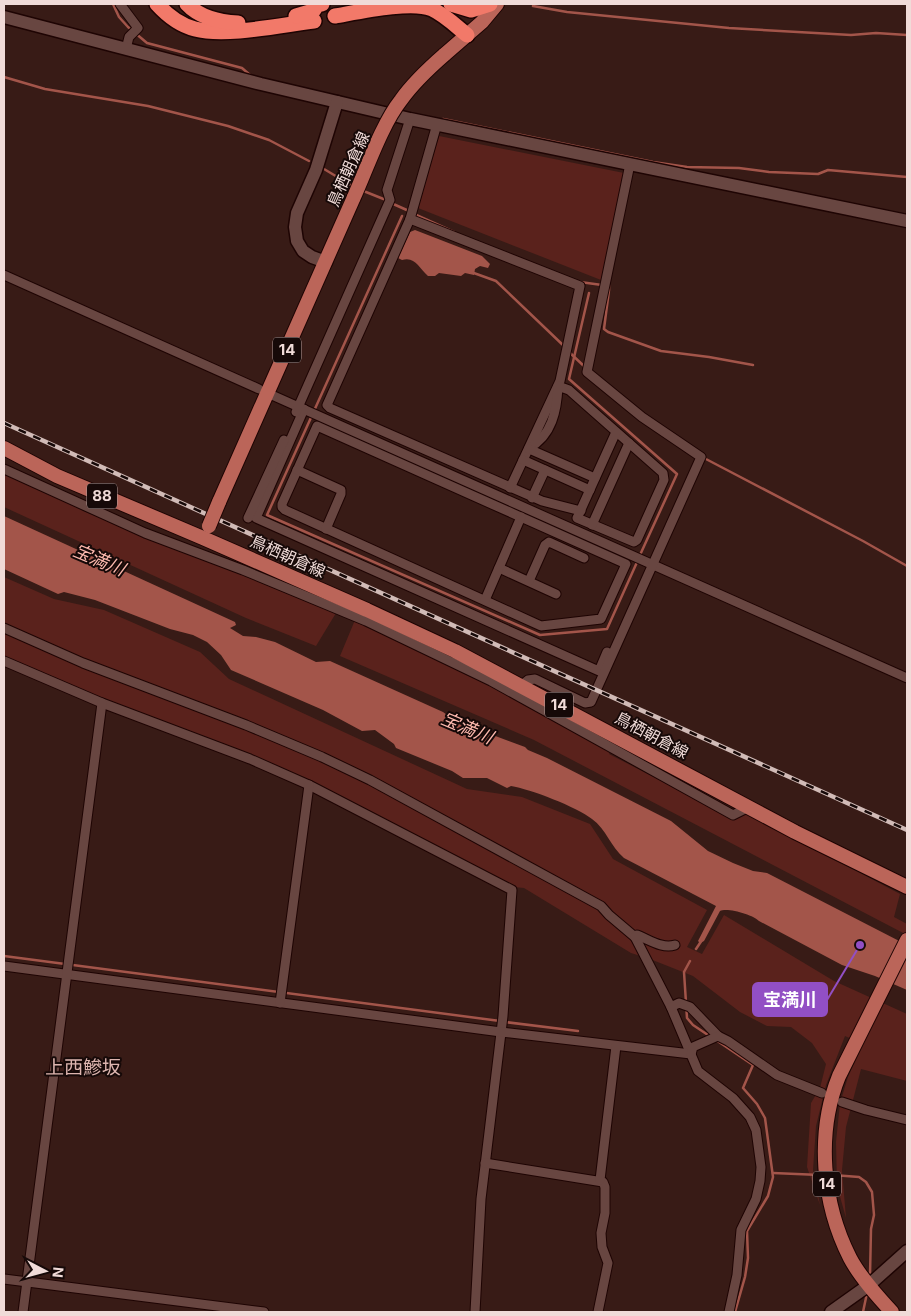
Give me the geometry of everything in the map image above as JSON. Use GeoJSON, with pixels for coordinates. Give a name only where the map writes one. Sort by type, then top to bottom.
{"type":"FeatureCollection","features":[{"type":"Feature","properties":{"kind":"highway"},"geometry":{"type":"LineString","coordinates":[[157,4],[166,14],[182,24],[196,29],[222,32],[244,30],[324,11],[417,6],[431,8],[440,13],[467,35]]}},
{"type":"Feature","properties":{"kind":"highway"},"geometry":{"type":"LineString","coordinates":[[176,4],[196,20],[221,28],[244,30]]}},
{"type":"Feature","properties":{"kind":"highway"},"geometry":{"type":"LineString","coordinates":[[187,4],[193,10],[220,22],[246,23],[368,4]]}},
{"type":"Feature","properties":{"kind":"highway"},"geometry":{"type":"LineString","coordinates":[[199,4],[220,22]]}},
{"type":"Feature","properties":{"kind":"highway"},"geometry":{"type":"LineString","coordinates":[[441,4],[456,17],[467,35]]}},
{"type":"Feature","properties":{"kind":"highway"},"geometry":{"type":"LineString","coordinates":[[451,4],[471,10],[490,4]]}},
{"type":"Feature","properties":{"kind":"main road","name":"鳥栖朝倉線"},"geometry":{"type":"LineString","coordinates":[[497,4],[482,22],[420,78],[400,101],[384,130],[206,532],[522,685],[749,807],[907,887]]}},
{"type":"Feature","properties":{"kind":"main road","name":"88"},"geometry":{"type":"LineString","coordinates":[[4,448],[57,476],[206,532]]}},
{"type":"Feature","properties":{"kind":"main road","name":"14"},"geometry":{"type":"LineString","coordinates":[[892,1312],[850,1260],[832,1213],[827,1186],[826,1126],[832,1092],[907,940]]}},
{"type":"Feature","properties":{"kind":"street"},"geometry":{"type":"LineString","coordinates":[[120,4],[138,28],[129,37],[126,49]]}},
{"type":"Feature","properties":{"kind":"street"},"geometry":{"type":"LineString","coordinates":[[4,17],[336,102],[907,220]]}},
{"type":"Feature","properties":{"kind":"street"},"geometry":{"type":"LineString","coordinates":[[326,262],[312,257],[303,251],[296,241],[294,227],[297,213],[316,170],[336,102]]}},
{"type":"Feature","properties":{"kind":"street"},"geometry":{"type":"LineString","coordinates":[[410,118],[387,190],[390,200],[256,518],[599,671],[653,564],[701,457],[642,417],[587,372],[630,164]]}},
{"type":"Feature","properties":{"kind":"street"},"geometry":{"type":"LineString","coordinates":[[436,124],[410,219],[327,405],[532,498],[579,515],[592,525],[634,542],[637,540],[664,480],[663,473],[569,390],[558,386]]}},
{"type":"Feature","properties":{"kind":"street"},"geometry":{"type":"LineString","coordinates":[[410,219],[580,286],[558,386],[510,488]]}},
{"type":"Feature","properties":{"kind":"street"},"geometry":{"type":"LineString","coordinates":[[4,275],[259,389]]}},
{"type":"Feature","properties":{"kind":"street"},"geometry":{"type":"LineString","coordinates":[[274,396],[907,678]]}},
{"type":"Feature","properties":{"kind":"street"},"geometry":{"type":"LineString","coordinates":[[248,518],[302,408]]}},
{"type":"Feature","properties":{"kind":"street"},"geometry":{"type":"LineString","coordinates":[[317,426],[521,517],[626,564],[601,619],[541,626],[326,529],[282,507],[282,504],[317,426]]}},
{"type":"Feature","properties":{"kind":"street"},"geometry":{"type":"LineString","coordinates":[[568,539],[616,432]]}},
{"type":"Feature","properties":{"kind":"street"},"geometry":{"type":"LineString","coordinates":[[592,525],[629,443]]}},
{"type":"Feature","properties":{"kind":"street"},"geometry":{"type":"LineString","coordinates":[[529,448],[595,478]]}},
{"type":"Feature","properties":{"kind":"street"},"geometry":{"type":"LineString","coordinates":[[523,460],[590,490]]}},
{"type":"Feature","properties":{"kind":"street"},"geometry":{"type":"LineString","coordinates":[[4,470],[145,533],[242,570],[374,625],[490,681],[733,814],[749,807]]}},
{"type":"Feature","properties":{"kind":"street"},"geometry":{"type":"LineString","coordinates":[[297,470],[341,490],[326,529]]}},
{"type":"Feature","properties":{"kind":"street"},"geometry":{"type":"LineString","coordinates":[[532,498],[545,470]]}},
{"type":"Feature","properties":{"kind":"street"},"geometry":{"type":"LineString","coordinates":[[485,600],[521,517]]}},
{"type":"Feature","properties":{"kind":"street"},"geometry":{"type":"LineString","coordinates":[[529,581],[545,545],[549,542],[584,558]]}},
{"type":"Feature","properties":{"kind":"street"},"geometry":{"type":"LineString","coordinates":[[499,568],[556,594]]}},
{"type":"Feature","properties":{"kind":"street"},"geometry":{"type":"LineString","coordinates":[[522,685],[528,680],[535,679],[585,702],[591,702],[644,569]]}},
{"type":"Feature","properties":{"kind":"street"},"geometry":{"type":"LineString","coordinates":[[4,628],[83,663],[273,736],[370,780],[601,906],[635,937],[671,1007],[698,1071],[733,1098],[750,1117],[756,1130],[761,1166],[760,1181],[756,1199],[741,1230],[738,1267],[729,1312]]}},
{"type":"Feature","properties":{"kind":"street"},"geometry":{"type":"LineString","coordinates":[[4,661],[102,704],[250,759],[309,785],[512,890],[502,1024],[481,1199],[475,1312]]}},
{"type":"Feature","properties":{"kind":"street"},"geometry":{"type":"LineString","coordinates":[[23,1312],[102,704]]}},
{"type":"Feature","properties":{"kind":"street"},"geometry":{"type":"LineString","coordinates":[[281,996],[309,785]]}},
{"type":"Feature","properties":{"kind":"street"},"geometry":{"type":"LineString","coordinates":[[635,937],[637,935],[661,945],[675,946]]}},
{"type":"Feature","properties":{"kind":"street"},"geometry":{"type":"LineString","coordinates":[[4,966],[67,968],[502,1024],[616,1046],[691,1054]]}},
{"type":"Feature","properties":{"kind":"street"},"geometry":{"type":"LineString","coordinates":[[671,1007],[679,1003],[690,1007],[718,1036],[777,1075],[822,1093]]}},
{"type":"Feature","properties":{"kind":"street"},"geometry":{"type":"LineString","coordinates":[[691,1054],[693,1047],[718,1036]]}},
{"type":"Feature","properties":{"kind":"street"},"geometry":{"type":"LineString","coordinates":[[600,1180],[616,1046]]}},
{"type":"Feature","properties":{"kind":"street"},"geometry":{"type":"LineString","coordinates":[[842,1102],[907,1120]]}},
{"type":"Feature","properties":{"kind":"street"},"geometry":{"type":"LineString","coordinates":[[485,1163],[604,1182],[605,1213],[601,1233],[602,1247],[608,1263],[598,1312]]}},
{"type":"Feature","properties":{"kind":"street"},"geometry":{"type":"LineString","coordinates":[[831,1312],[869,1285],[907,1251]]}},
{"type":"Feature","properties":{"kind":"street"},"geometry":{"type":"LineString","coordinates":[[4,1279],[264,1312]]}},
{"type":"Feature","properties":{"kind":"shaded area"},"geometry":{"type":"Polygon","coordinates":[[[439,136],[624,173],[601,280],[418,208],[439,136]]]}},
{"type":"Feature","properties":{"kind":"shaded area"},"geometry":{"type":"Polygon","coordinates":[[[4,465],[83,511],[336,613],[316,646],[246,618],[4,507],[4,465]]]}},
{"type":"Feature","properties":{"kind":"shaded area"},"geometry":{"type":"Polygon","coordinates":[[[4,577],[54,599],[104,610],[200,652],[229,679],[467,789],[522,797],[590,824],[613,859],[707,910],[687,947],[702,954],[724,915],[834,981],[907,1014],[907,1081],[861,1069],[846,1127],[842,1170],[846,1218],[837,1186],[836,1142],[840,1103],[848,1077],[863,1044],[845,1036],[826,1085],[816,1126],[813,1170],[820,1205],[807,1167],[811,1103],[820,1088],[826,1064],[812,1043],[791,1027],[767,1026],[740,1012],[693,976],[631,953],[524,888],[514,887],[306,780],[103,699],[4,657],[4,577]]]}},
{"type":"Feature","properties":{"kind":"shaded area"},"geometry":{"type":"Polygon","coordinates":[[[355,620],[438,650],[615,741],[609,754],[731,817],[745,812],[900,894],[894,917],[907,924],[907,935],[534,740],[340,656],[355,620]]]}},
{"type":"Feature","properties":{"kind":"water"},"geometry":{"type":"Polygon","coordinates":[[[415,230],[482,256],[490,264],[488,268],[480,266],[475,269],[474,275],[465,273],[461,276],[439,273],[435,276],[428,276],[414,261],[398,258],[410,232],[415,230]]]}},
{"type":"Feature","properties":{"kind":"water"},"geometry":{"type":"Polygon","coordinates":[[[4,516],[235,622],[236,625],[230,628],[243,636],[275,642],[316,662],[330,661],[443,712],[474,735],[490,734],[525,747],[671,821],[708,851],[753,871],[767,873],[907,945],[907,990],[875,976],[842,965],[752,916],[740,912],[720,911],[704,941],[700,943],[698,941],[716,906],[624,858],[615,849],[597,823],[585,814],[541,795],[511,786],[507,788],[487,778],[463,778],[452,771],[396,748],[394,744],[375,730],[362,731],[323,710],[231,670],[221,655],[207,642],[193,635],[170,629],[95,600],[64,592],[58,594],[4,569],[4,516]]]}},
{"type":"Feature","properties":{"kind":"waterway"},"geometry":{"type":"LineString","coordinates":[[113,4],[119,17],[147,43],[242,68],[250,75]]}},
{"type":"Feature","properties":{"kind":"waterway"},"geometry":{"type":"LineString","coordinates":[[533,6],[567,12],[729,28],[851,35],[876,33],[907,35]]}},
{"type":"Feature","properties":{"kind":"waterway"},"geometry":{"type":"LineString","coordinates":[[4,77],[45,89],[148,106],[228,126],[269,140],[309,161]]}},
{"type":"Feature","properties":{"kind":"waterway"},"geometry":{"type":"LineString","coordinates":[[443,119],[653,162],[687,167],[739,168],[769,172],[818,174],[828,170],[907,177]]}},
{"type":"Feature","properties":{"kind":"waterway"},"geometry":{"type":"LineString","coordinates":[[324,169],[354,187]]}},
{"type":"Feature","properties":{"kind":"waterway"},"geometry":{"type":"LineString","coordinates":[[361,190],[386,200]]}},
{"type":"Feature","properties":{"kind":"waterway"},"geometry":{"type":"LineString","coordinates":[[391,203],[409,211]]}},
{"type":"Feature","properties":{"kind":"waterway"},"geometry":{"type":"LineString","coordinates":[[414,214],[454,232]]}},
{"type":"Feature","properties":{"kind":"waterway"},"geometry":{"type":"LineString","coordinates":[[402,216],[267,515],[540,635],[607,629],[638,560]]}},
{"type":"Feature","properties":{"kind":"waterway"},"geometry":{"type":"LineString","coordinates":[[471,272],[496,281],[565,347]]}},
{"type":"Feature","properties":{"kind":"waterway"},"geometry":{"type":"LineString","coordinates":[[580,282],[602,285]]}},
{"type":"Feature","properties":{"kind":"waterway"},"geometry":{"type":"LineString","coordinates":[[607,285],[609,285],[609,290],[604,329],[608,332],[661,351],[753,365]]}},
{"type":"Feature","properties":{"kind":"waterway"},"geometry":{"type":"LineString","coordinates":[[589,293],[569,379],[677,474],[640,555]]}},
{"type":"Feature","properties":{"kind":"waterway"},"geometry":{"type":"LineString","coordinates":[[568,351],[586,368]]}},
{"type":"Feature","properties":{"kind":"waterway"},"geometry":{"type":"LineString","coordinates":[[704,458],[907,566]]}},
{"type":"Feature","properties":{"kind":"waterway"},"geometry":{"type":"LineString","coordinates":[[696,949],[702,940]]}},
{"type":"Feature","properties":{"kind":"waterway"},"geometry":{"type":"LineString","coordinates":[[4,956],[500,1021]]}},
{"type":"Feature","properties":{"kind":"waterway"},"geometry":{"type":"LineString","coordinates":[[690,961],[684,972],[687,1018],[693,1025],[711,1037]]}},
{"type":"Feature","properties":{"kind":"waterway"},"geometry":{"type":"LineString","coordinates":[[505,1022],[578,1031]]}},
{"type":"Feature","properties":{"kind":"waterway"},"geometry":{"type":"LineString","coordinates":[[716,1040],[753,1065],[743,1088],[757,1104],[765,1118],[773,1177],[768,1196],[747,1231],[748,1258],[745,1277],[735,1312]]}},
{"type":"Feature","properties":{"kind":"waterway"},"geometry":{"type":"LineString","coordinates":[[773,1173],[820,1175]]}},
{"type":"Feature","properties":{"kind":"waterway"},"geometry":{"type":"LineString","coordinates":[[833,1175],[859,1177],[866,1182],[872,1192],[874,1215],[871,1229],[870,1276]]}},
{"type":"Feature","properties":{"kind":"waterway"},"geometry":{"type":"LineString","coordinates":[[863,1312],[867,1293]]}},
{"type":"Feature","properties":{"kind":"railway"},"geometry":{"type":"LineString","coordinates":[[4,423],[907,830]]}},
{"type":"Feature","properties":{"kind":"place","name":"宝満川"},"geometry":{"type":"Point","coordinates":[860,945]}},
{"type":"Feature","properties":{"kind":"district","name":"上西鰺坂"},"geometry":{"type":"Point","coordinates":[83,1067]}}]}
